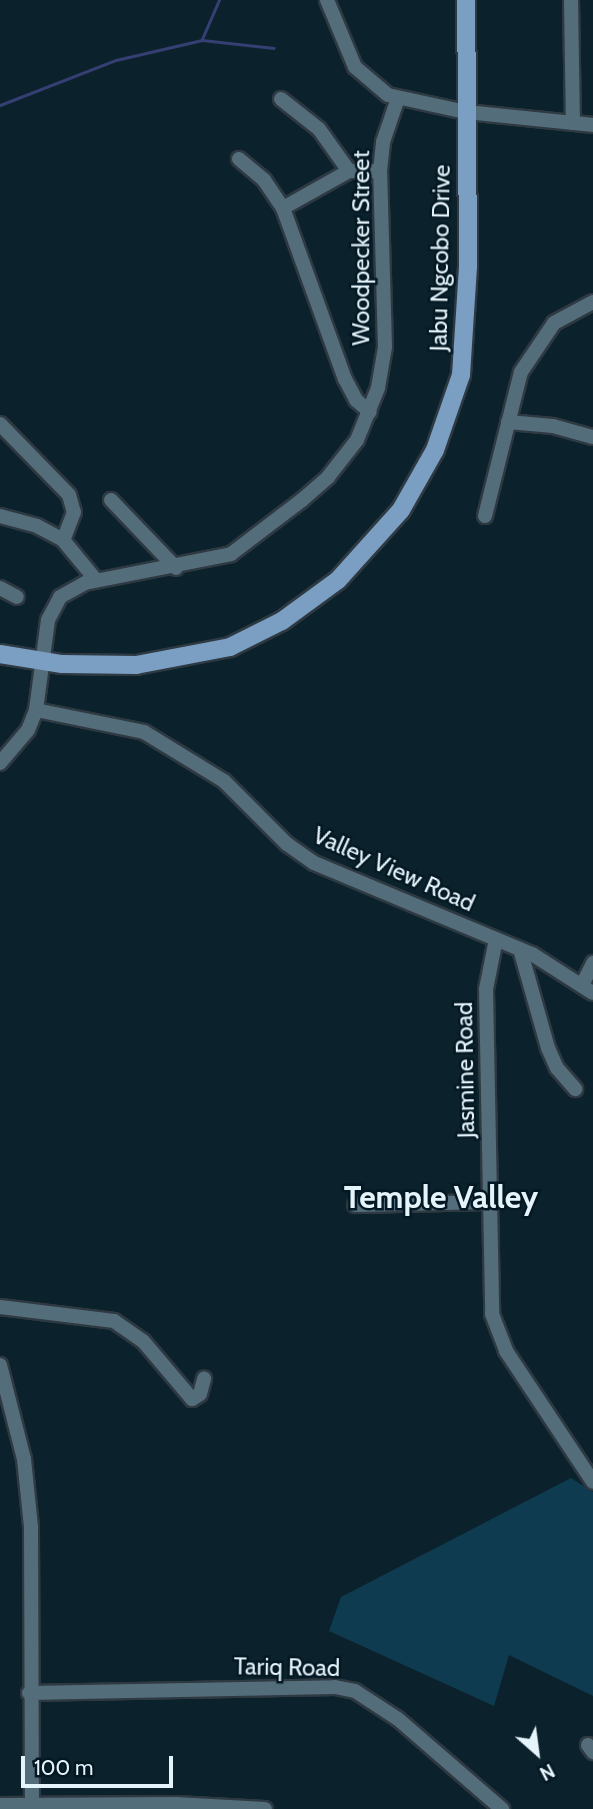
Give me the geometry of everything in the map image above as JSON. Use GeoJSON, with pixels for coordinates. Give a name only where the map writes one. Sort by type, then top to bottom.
{"type":"FeatureCollection","features":[{"type":"Feature","properties":{"kind":"main road","name":"Jabu Ngcobo Drive"},"geometry":{"type":"LineString","coordinates":[[0,654],[42,661],[136,665],[230,647],[310,602],[382,536],[435,450],[461,375],[468,266],[466,0]]}},
{"type":"Feature","properties":{"kind":"street"},"geometry":{"type":"LineString","coordinates":[[327,0],[355,67],[378,89],[398,98],[466,112],[593,125]]}},
{"type":"Feature","properties":{"kind":"street"},"geometry":{"type":"LineString","coordinates":[[571,0],[573,123]]}},
{"type":"Feature","properties":{"kind":"street","name":"Woodpecker Street"},"geometry":{"type":"LineString","coordinates":[[36,710],[42,661],[55,603],[69,590],[96,580],[176,568],[231,554],[293,508],[345,456],[370,412],[382,367],[386,321],[380,171],[383,142],[398,98]]}},
{"type":"Feature","properties":{"kind":"street"},"geometry":{"type":"LineString","coordinates":[[281,99],[319,129],[349,171]]}},
{"type":"Feature","properties":{"kind":"street"},"geometry":{"type":"LineString","coordinates":[[239,159],[264,180],[283,208],[345,379],[356,400],[370,412]]}},
{"type":"Feature","properties":{"kind":"street"},"geometry":{"type":"LineString","coordinates":[[283,208],[349,171],[380,171]]}},
{"type":"Feature","properties":{"kind":"street"},"geometry":{"type":"LineString","coordinates":[[485,516],[521,372],[543,335],[565,315],[593,302]]}},
{"type":"Feature","properties":{"kind":"street"},"geometry":{"type":"LineString","coordinates":[[508,422],[553,426],[593,437]]}},
{"type":"Feature","properties":{"kind":"street"},"geometry":{"type":"LineString","coordinates":[[0,424],[69,495],[74,512],[63,540]]}},
{"type":"Feature","properties":{"kind":"street"},"geometry":{"type":"LineString","coordinates":[[111,500],[176,568]]}},
{"type":"Feature","properties":{"kind":"street"},"geometry":{"type":"LineString","coordinates":[[0,516],[37,526],[63,540],[96,580]]}},
{"type":"Feature","properties":{"kind":"street"},"geometry":{"type":"LineString","coordinates":[[0,588],[17,597]]}},
{"type":"Feature","properties":{"kind":"street"},"geometry":{"type":"LineString","coordinates":[[0,763],[28,730],[36,710]]}},
{"type":"Feature","properties":{"kind":"street","name":"Valley View Road"},"geometry":{"type":"LineString","coordinates":[[36,710],[144,732],[224,781],[314,863],[520,949],[587,989]]}},
{"type":"Feature","properties":{"kind":"street","name":"Jasmine Road"},"geometry":{"type":"LineString","coordinates":[[496,939],[486,989],[485,1086],[492,1202],[494,1325],[506,1351],[593,1482]]}},
{"type":"Feature","properties":{"kind":"street"},"geometry":{"type":"LineString","coordinates":[[520,949],[548,1048],[557,1068],[575,1089]]}},
{"type":"Feature","properties":{"kind":"street"},"geometry":{"type":"LineString","coordinates":[[587,989],[593,962]]}},
{"type":"Feature","properties":{"kind":"street"},"geometry":{"type":"LineString","coordinates":[[355,1205],[492,1202]]}},
{"type":"Feature","properties":{"kind":"street"},"geometry":{"type":"LineString","coordinates":[[0,1307],[114,1321],[144,1341],[192,1399],[200,1394],[204,1379]]}},
{"type":"Feature","properties":{"kind":"street"},"geometry":{"type":"LineString","coordinates":[[0,1365],[24,1459],[31,1527],[29,1693],[32,1805]]}},
{"type":"Feature","properties":{"kind":"street","name":"Tariq Road"},"geometry":{"type":"LineString","coordinates":[[29,1693],[335,1687],[355,1691],[398,1719],[502,1809]]}},
{"type":"Feature","properties":{"kind":"street"},"geometry":{"type":"LineString","coordinates":[[0,1805],[265,1809]]}},
{"type":"Feature","properties":{"kind":"shaded area"},"geometry":{"type":"Polygon","coordinates":[[[571,1478],[593,1492],[593,1696],[509,1655],[494,1706],[329,1631],[341,1597],[571,1478]]]}},
{"type":"Feature","properties":{"kind":"waterway"},"geometry":{"type":"LineString","coordinates":[[202,39],[219,0]]}},
{"type":"Feature","properties":{"kind":"waterway"},"geometry":{"type":"LineString","coordinates":[[0,105],[116,60],[202,40],[274,48]]}},
{"type":"Feature","properties":{"kind":"district","name":"Temple Valley"},"geometry":{"type":"Point","coordinates":[441,1197]}}]}
